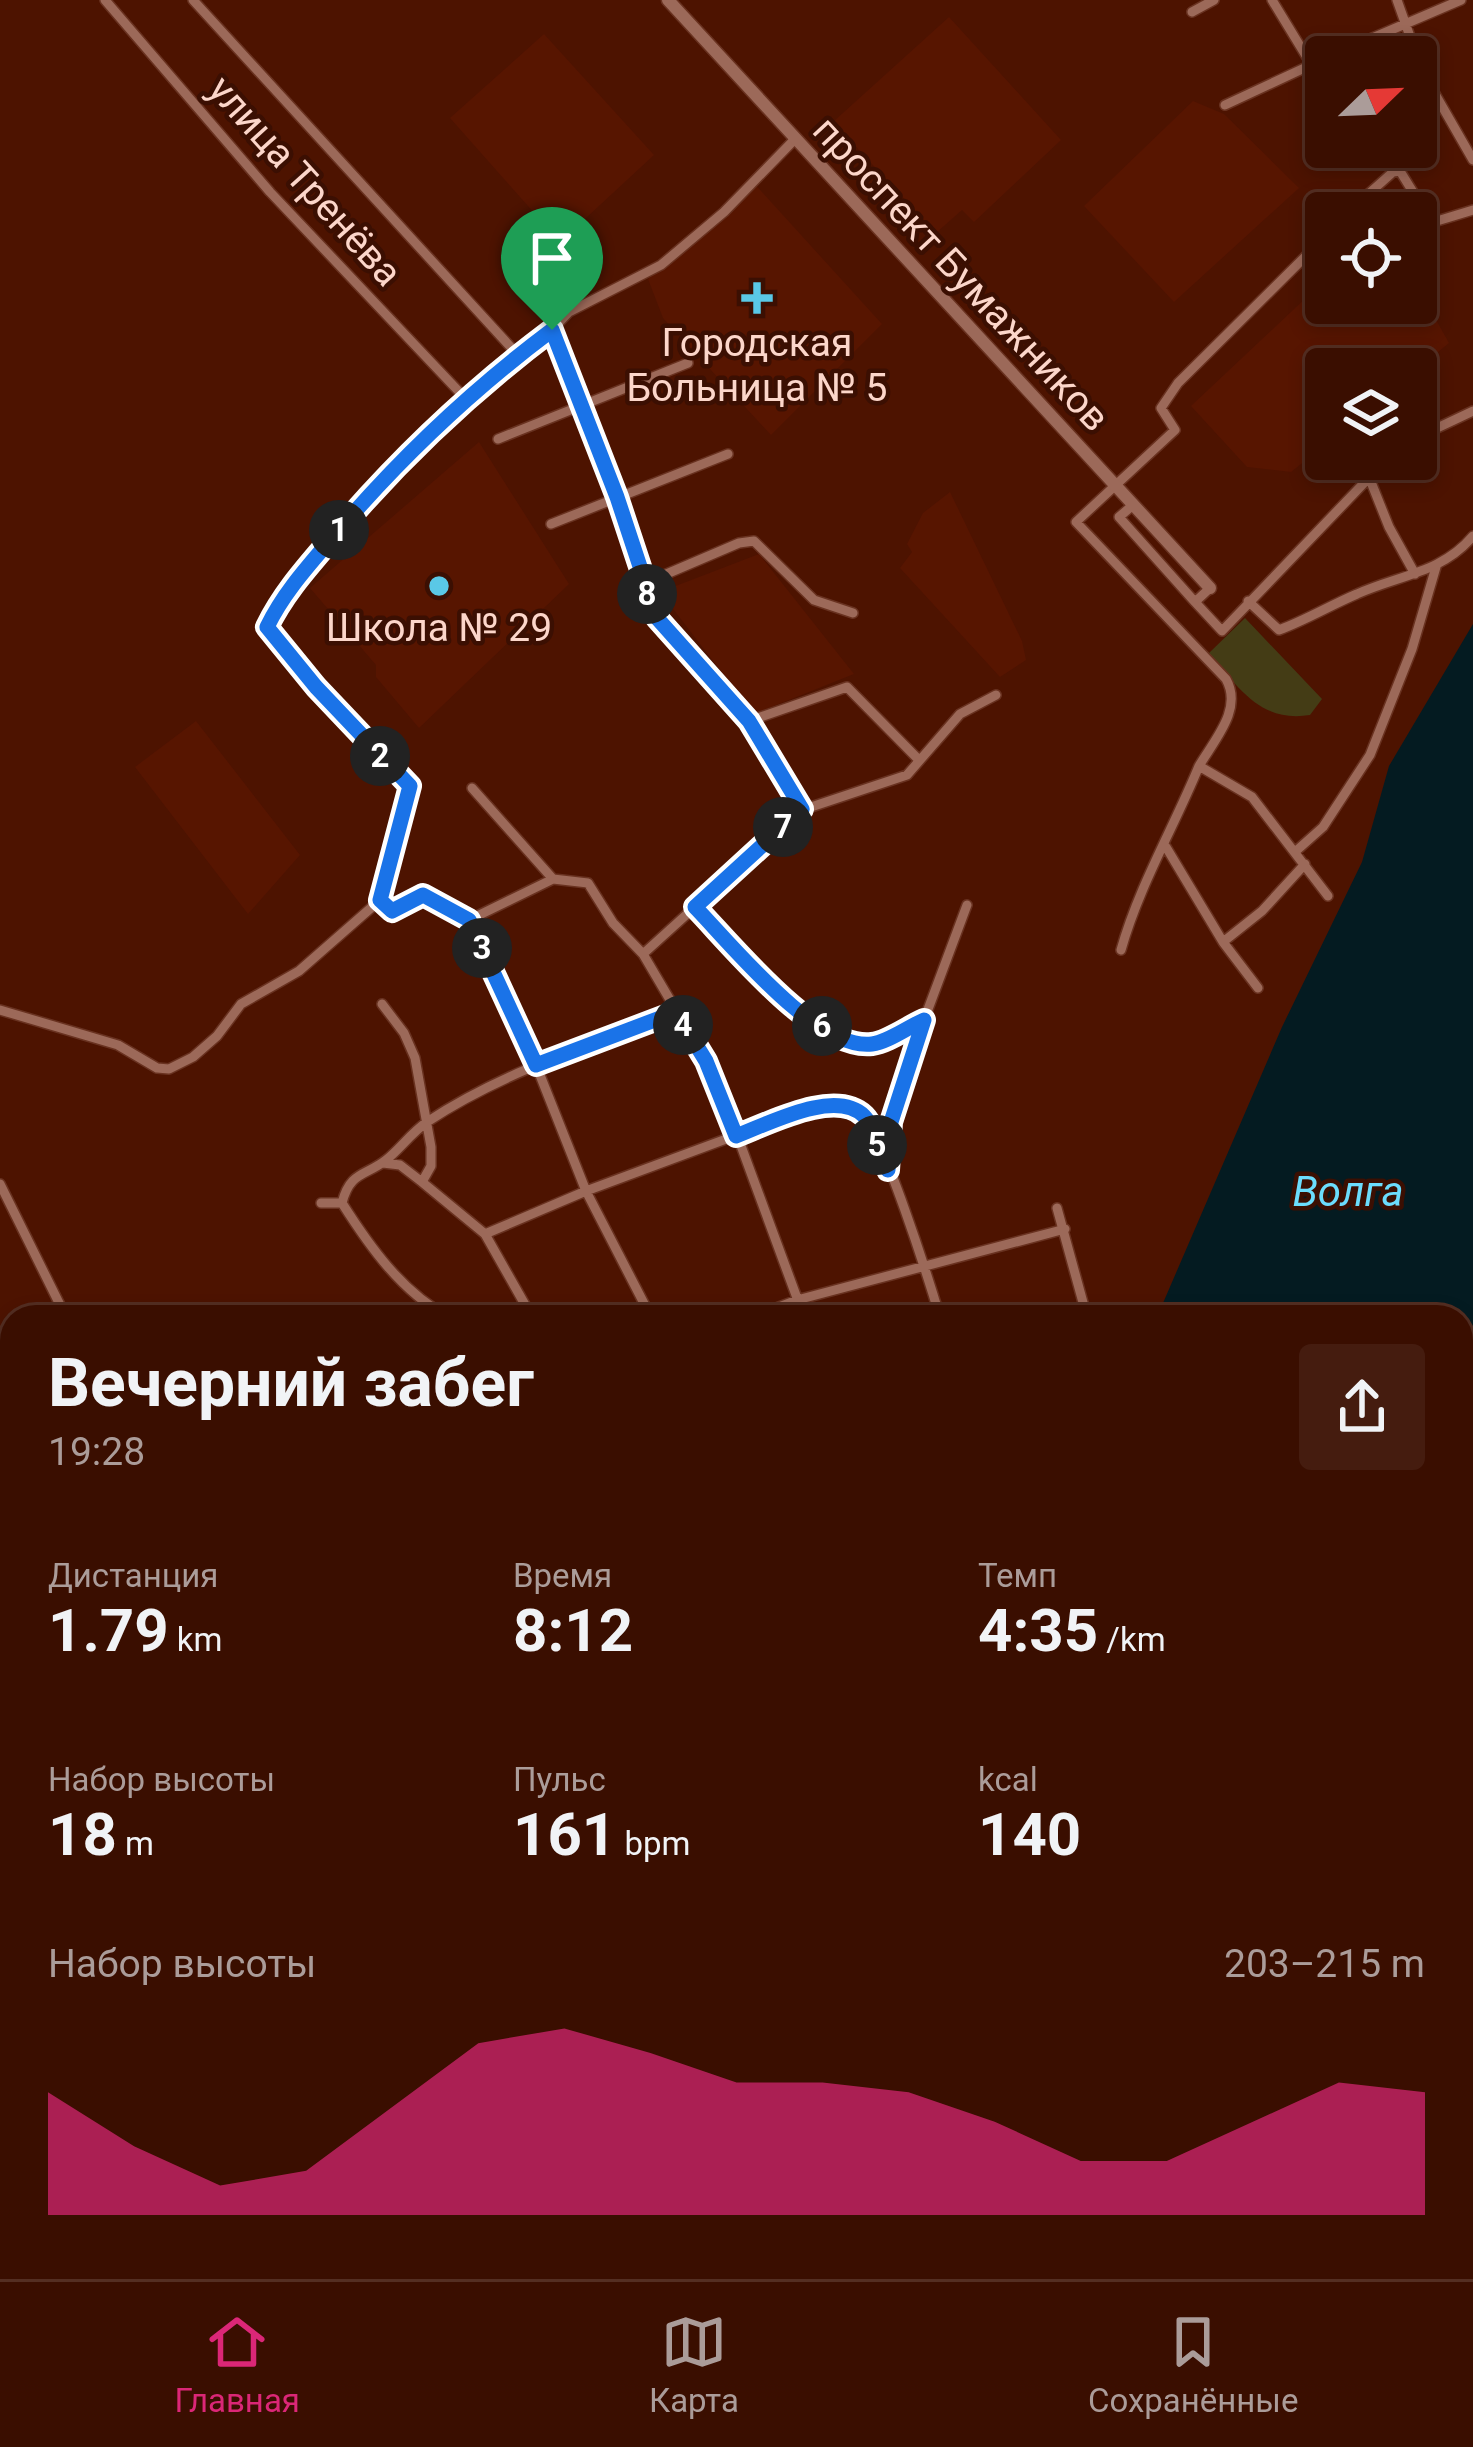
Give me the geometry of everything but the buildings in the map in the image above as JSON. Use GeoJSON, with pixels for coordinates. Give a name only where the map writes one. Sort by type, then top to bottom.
{"type":"FeatureCollection","features":[{"type":"Feature","properties":{"kind":"street","name":"улица Тренёва"},"geometry":{"type":"LineString","coordinates":[[105,0],[270,192],[464,398]]}},
{"type":"Feature","properties":{"kind":"street"},"geometry":{"type":"LineString","coordinates":[[194,0],[518,356]]}},
{"type":"Feature","properties":{"kind":"street","name":"проспект Бумажников"},"geometry":{"type":"LineString","coordinates":[[668,0],[1210,588]]}},
{"type":"Feature","properties":{"kind":"street"},"geometry":{"type":"LineString","coordinates":[[1192,12],[1214,0]]}},
{"type":"Feature","properties":{"kind":"street"},"geometry":{"type":"LineString","coordinates":[[1271,0],[1305,54]]}},
{"type":"Feature","properties":{"kind":"street"},"geometry":{"type":"LineString","coordinates":[[1397,0],[1423,73],[1473,160]]}},
{"type":"Feature","properties":{"kind":"street"},"geometry":{"type":"LineString","coordinates":[[1380,36],[1461,0]]}},
{"type":"Feature","properties":{"kind":"street"},"geometry":{"type":"LineString","coordinates":[[1225,106],[1305,67]]}},
{"type":"Feature","properties":{"kind":"street"},"geometry":{"type":"LineString","coordinates":[[0,1010],[118,1045],[157,1068],[169,1069],[194,1058],[242,1004],[299,971],[380,900],[410,786],[292,662],[267,627],[282,598],[399,461],[464,398],[552,330],[568,312],[661,266],[737,199],[795,139]]}},
{"type":"Feature","properties":{"kind":"street"},"geometry":{"type":"LineString","coordinates":[[1371,192],[1393,172],[1406,174],[1415,192]]}},
{"type":"Feature","properties":{"kind":"street"},"geometry":{"type":"LineString","coordinates":[[1437,221],[1473,210]]}},
{"type":"Feature","properties":{"kind":"street"},"geometry":{"type":"LineString","coordinates":[[1121,950],[1132,910],[1166,847],[1199,766],[1234,705],[1234,693],[1226,679],[1076,522],[1175,430],[1160,408],[1178,383],[1305,257]]}},
{"type":"Feature","properties":{"kind":"street"},"geometry":{"type":"LineString","coordinates":[[552,330],[617,497],[657,618],[749,721],[802,809]]}},
{"type":"Feature","properties":{"kind":"street"},"geometry":{"type":"LineString","coordinates":[[498,439],[688,363]]}},
{"type":"Feature","properties":{"kind":"street"},"geometry":{"type":"LineString","coordinates":[[1437,428],[1473,411]]}},
{"type":"Feature","properties":{"kind":"street"},"geometry":{"type":"LineString","coordinates":[[551,524],[728,454]]}},
{"type":"Feature","properties":{"kind":"street"},"geometry":{"type":"LineString","coordinates":[[1133,505],[1119,518],[1222,631],[1366,480]]}},
{"type":"Feature","properties":{"kind":"street"},"geometry":{"type":"LineString","coordinates":[[1370,480],[1415,574]]}},
{"type":"Feature","properties":{"kind":"street"},"geometry":{"type":"LineString","coordinates":[[1248,601],[1279,630],[1359,593],[1436,567],[1456,556],[1473,536]]}},
{"type":"Feature","properties":{"kind":"street"},"geometry":{"type":"LineString","coordinates":[[643,584],[754,541],[814,600],[853,613]]}},
{"type":"Feature","properties":{"kind":"street"},"geometry":{"type":"LineString","coordinates":[[1296,851],[1324,827],[1370,755],[1412,649],[1436,567]]}},
{"type":"Feature","properties":{"kind":"street"},"geometry":{"type":"LineString","coordinates":[[1195,602],[1210,588]]}},
{"type":"Feature","properties":{"kind":"street"},"geometry":{"type":"LineString","coordinates":[[749,721],[847,687],[919,760]]}},
{"type":"Feature","properties":{"kind":"street"},"geometry":{"type":"LineString","coordinates":[[643,954],[802,809],[907,775],[960,714],[996,695]]}},
{"type":"Feature","properties":{"kind":"street"},"geometry":{"type":"LineString","coordinates":[[1199,766],[1252,797],[1328,896]]}},
{"type":"Feature","properties":{"kind":"street"},"geometry":{"type":"LineString","coordinates":[[472,788],[553,879]]}},
{"type":"Feature","properties":{"kind":"street"},"geometry":{"type":"LineString","coordinates":[[1166,847],[1223,942],[1258,988]]}},
{"type":"Feature","properties":{"kind":"street"},"geometry":{"type":"LineString","coordinates":[[1223,942],[1262,911],[1305,864]]}},
{"type":"Feature","properties":{"kind":"street"},"geometry":{"type":"LineString","coordinates":[[469,920],[553,879],[588,884],[613,922],[643,954],[706,1061],[799,1305]]}},
{"type":"Feature","properties":{"kind":"street"},"geometry":{"type":"LineString","coordinates":[[380,900],[392,911],[423,895],[469,920],[536,1065],[586,1191],[645,1305]]}},
{"type":"Feature","properties":{"kind":"street"},"geometry":{"type":"LineString","coordinates":[[888,1170],[891,1122],[967,905]]}},
{"type":"Feature","properties":{"kind":"street"},"geometry":{"type":"LineString","coordinates":[[695,907],[795,1011],[848,1042],[874,1044],[924,1020]]}},
{"type":"Feature","properties":{"kind":"street"},"geometry":{"type":"LineString","coordinates":[[382,1004],[404,1033],[415,1058],[428,1121],[431,1166],[422,1182]]}},
{"type":"Feature","properties":{"kind":"street"},"geometry":{"type":"LineString","coordinates":[[383,1163],[428,1121],[536,1065],[676,1012]]}},
{"type":"Feature","properties":{"kind":"street"},"geometry":{"type":"LineString","coordinates":[[485,1234],[807,1109],[842,1105],[866,1118],[937,1305]]}},
{"type":"Feature","properties":{"kind":"street"},"geometry":{"type":"LineString","coordinates":[[431,1305],[406,1288],[342,1203],[345,1190],[362,1169],[383,1163],[400,1165],[485,1234],[525,1305]]}},
{"type":"Feature","properties":{"kind":"street"},"geometry":{"type":"LineString","coordinates":[[0,1184],[60,1305]]}},
{"type":"Feature","properties":{"kind":"street"},"geometry":{"type":"LineString","coordinates":[[321,1203],[342,1203]]}},
{"type":"Feature","properties":{"kind":"street"},"geometry":{"type":"LineString","coordinates":[[1057,1208],[1068,1261],[1085,1305]]}},
{"type":"Feature","properties":{"kind":"street"},"geometry":{"type":"LineString","coordinates":[[784,1305],[1065,1229]]}},
{"type":"Feature","properties":{"kind":"shaded area"},"geometry":{"type":"Polygon","coordinates":[[[949,17],[1061,140],[974,222],[962,210],[936,233],[833,122],[949,17]]]}},
{"type":"Feature","properties":{"kind":"shaded area"},"geometry":{"type":"Polygon","coordinates":[[[544,34],[654,155],[560,242],[450,118],[544,34]]]}},
{"type":"Feature","properties":{"kind":"shaded area"},"geometry":{"type":"Polygon","coordinates":[[[1193,101],[1224,114],[1299,188],[1174,302],[1084,206],[1193,101]]]}},
{"type":"Feature","properties":{"kind":"shaded area","name":"Городская Больница № 5"},"geometry":{"type":"Polygon","coordinates":[[[751,180],[882,324],[771,435],[663,318],[648,279],[751,180]]]}},
{"type":"Feature","properties":{"kind":"shaded area"},"geometry":{"type":"Polygon","coordinates":[[[1305,299],[1305,324],[1437,322],[1449,343],[1437,353],[1437,348],[1305,348],[1305,461],[1291,472],[1247,467],[1191,406],[1305,299]]]}},
{"type":"Feature","properties":{"kind":"shaded area","name":"Школа № 29"},"geometry":{"type":"Polygon","coordinates":[[[479,442],[569,584],[419,728],[376,677],[376,665],[310,588],[479,442]]]}},
{"type":"Feature","properties":{"kind":"shaded area"},"geometry":{"type":"Polygon","coordinates":[[[950,492],[1022,641],[1026,660],[1000,677],[900,568],[912,552],[907,544],[923,513],[950,492]]]}},
{"type":"Feature","properties":{"kind":"shaded area"},"geometry":{"type":"Polygon","coordinates":[[[759,554],[854,674],[754,714],[660,592],[759,554]]]}},
{"type":"Feature","properties":{"kind":"shaded area"},"geometry":{"type":"Polygon","coordinates":[[[1245,618],[1322,699],[1310,715],[1292,716],[1264,708],[1208,654],[1245,618]]]}},
{"type":"Feature","properties":{"kind":"shaded area"},"geometry":{"type":"Polygon","coordinates":[[[196,721],[300,855],[248,914],[135,767],[196,721]]]}},
{"type":"Feature","properties":{"kind":"water","name":"Волга"},"geometry":{"type":"Polygon","coordinates":[[[1473,624],[1473,1305],[1162,1305],[1282,1027],[1362,862],[1389,766],[1473,624]]]}},
{"type":"Feature","properties":{"kind":"place","name":"Городская Больница № 5"},"geometry":{"type":"Point","coordinates":[757,298]}},
{"type":"Feature","properties":{"kind":"place","name":"Школа № 29"},"geometry":{"type":"Point","coordinates":[439,586]}},
{"type":"Feature","properties":{"kind":"route"},"geometry":{"type":"LineString","coordinates":[[552,330],[617,497],[657,618],[749,721],[802,809],[695,907],[795,1011],[848,1042],[874,1044],[924,1020],[891,1122],[888,1170],[866,1118],[842,1105],[807,1109],[736,1136],[706,1061],[676,1012],[536,1065],[469,920],[423,895],[392,911],[380,900],[410,786],[316,687],[267,627],[282,598],[399,461],[464,398],[552,330]]}}]}
